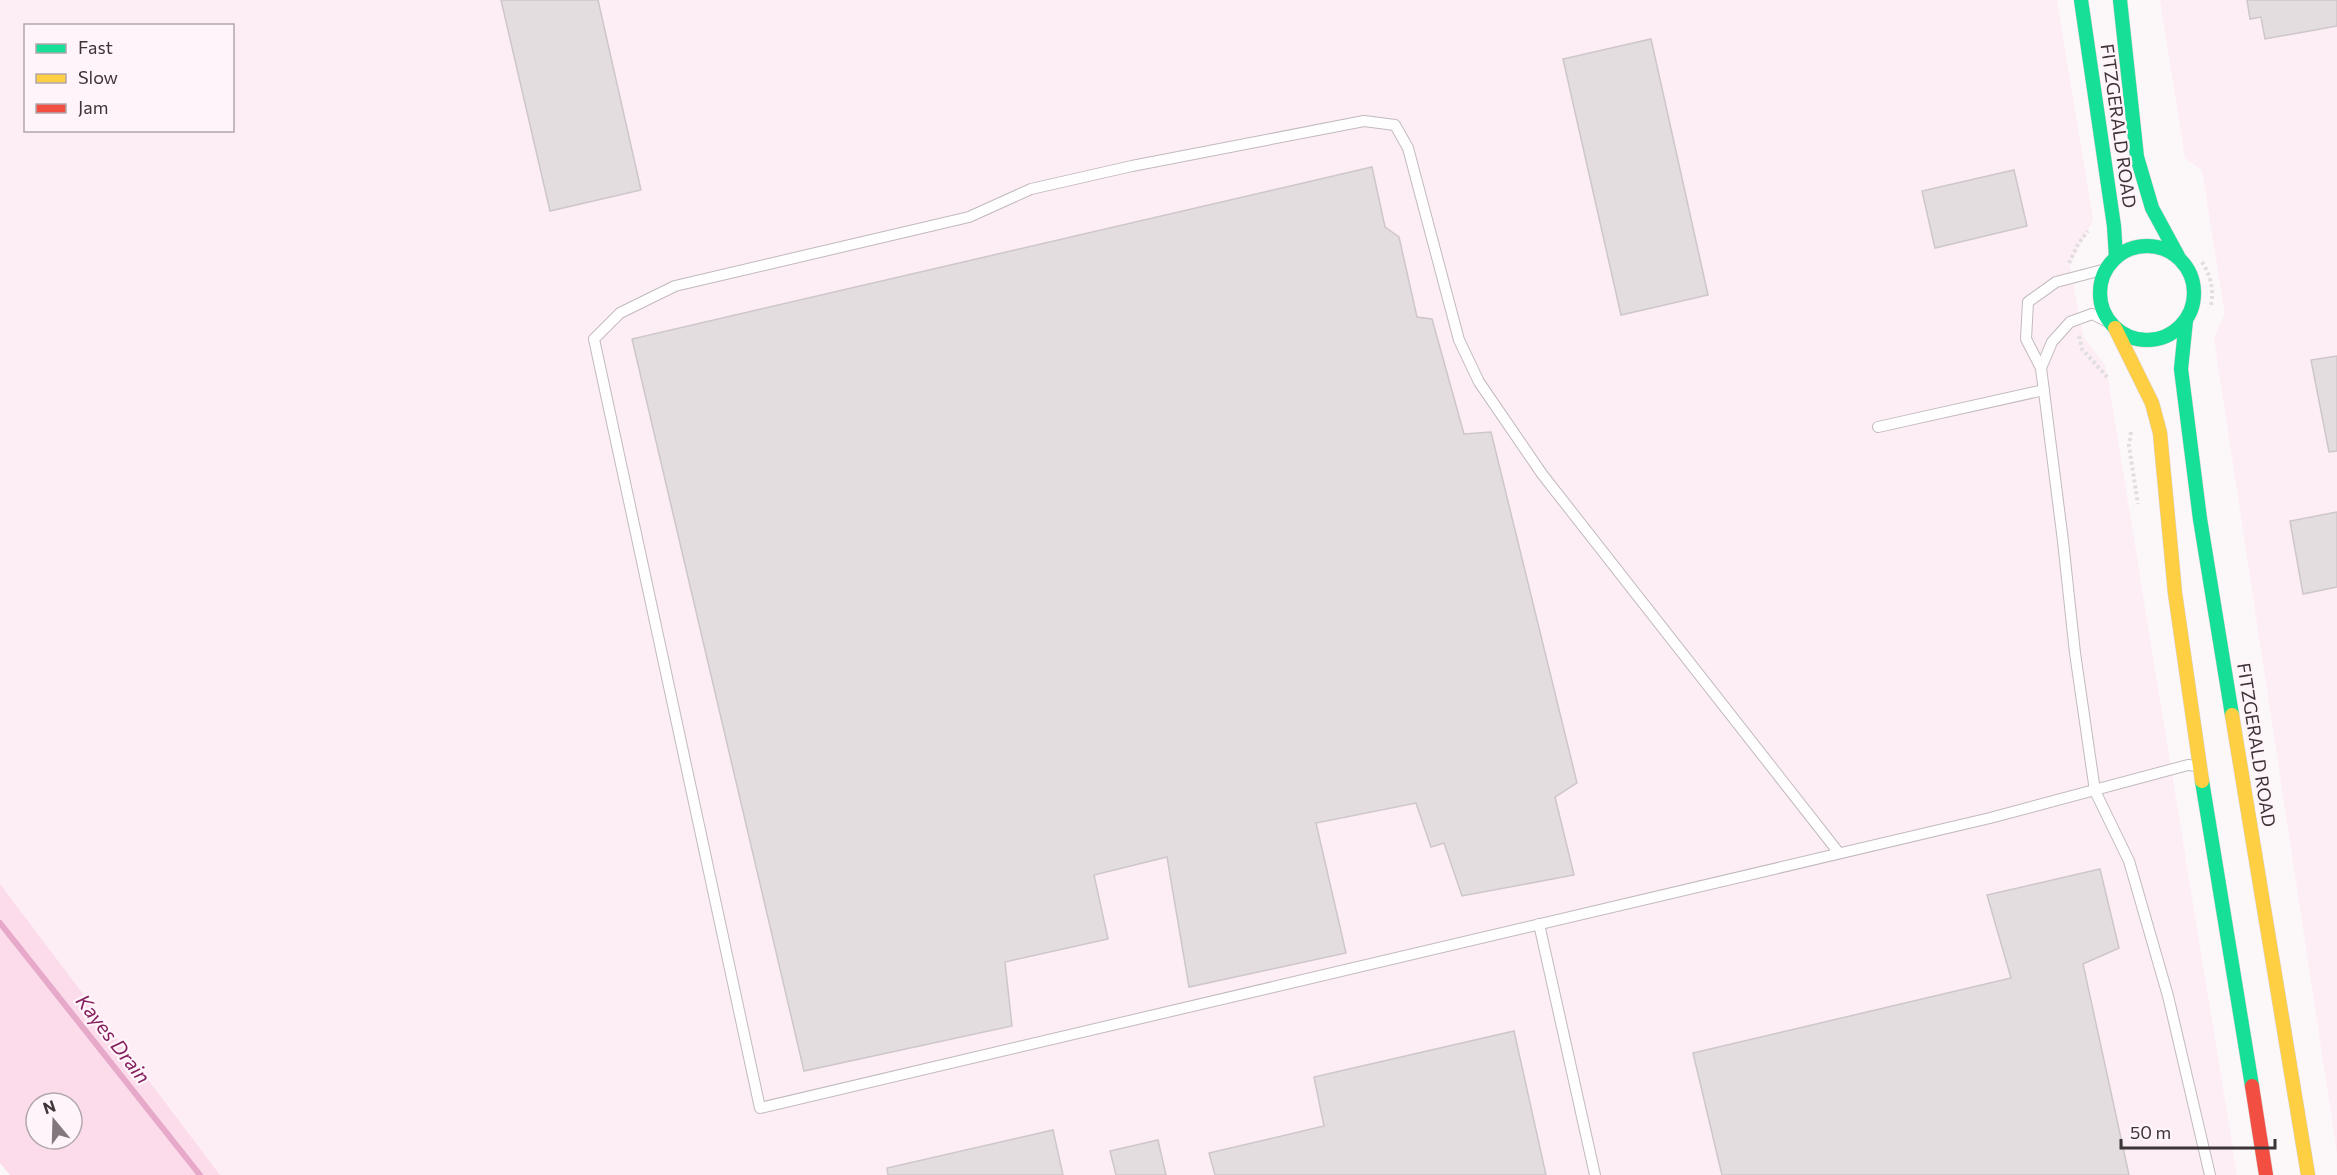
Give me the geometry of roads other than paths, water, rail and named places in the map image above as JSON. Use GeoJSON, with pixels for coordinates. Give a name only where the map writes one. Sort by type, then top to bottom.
{"type":"FeatureCollection","features":[{"type":"Feature","properties":{"kind":"main road","name":"FITZGERALD ROAD"},"geometry":{"type":"LineString","coordinates":[[2081,0],[2114,226],[2116,257]]}},
{"type":"Feature","properties":{"kind":"main road","name":"FITZGERALD ROAD"},"geometry":{"type":"LineString","coordinates":[[2120,0],[2137,157],[2152,207],[2178,256]]}},
{"type":"Feature","properties":{"kind":"main road"},"geometry":{"type":"LineString","coordinates":[[2113,326],[2129,337],[2144,340],[2160,339],[2175,332],[2193,308],[2195,294],[2193,279],[2178,256],[2166,249],[2146,246],[2127,250],[2116,257],[2106,269],[2100,282],[2100,297],[2103,310],[2152,403],[2160,433],[2175,593],[2200,766],[2266,1175]]}},
{"type":"Feature","properties":{"kind":"main road","name":"FITZGERALD ROAD"},"geometry":{"type":"LineString","coordinates":[[2186,320],[2181,369],[2200,519],[2308,1175]]}},
{"type":"Feature","properties":{"kind":"lane"},"geometry":{"type":"LineString","coordinates":[[1839,853],[1542,474],[1479,382],[1459,340],[1408,148],[1395,125],[1364,121],[1143,164],[1031,189],[969,217],[675,286],[620,313],[594,339],[760,1108],[1839,853],[2095,791],[2188,765],[2200,766]]}},
{"type":"Feature","properties":{"kind":"lane"},"geometry":{"type":"LineString","coordinates":[[2106,269],[2056,282],[2028,302],[2026,339],[2041,368],[2075,653],[2095,791],[2129,861],[2168,996],[2210,1175]]}},
{"type":"Feature","properties":{"kind":"lane"},"geometry":{"type":"LineString","coordinates":[[2041,368],[2052,342],[2070,322],[2092,314],[2113,326]]}},
{"type":"Feature","properties":{"kind":"lane"},"geometry":{"type":"LineString","coordinates":[[1878,427],[2044,390]]}},
{"type":"Feature","properties":{"kind":"lane"},"geometry":{"type":"LineString","coordinates":[[1539,924],[1595,1175]]}},
{"type":"Feature","properties":{"kind":"waterway","name":"Kayes Drain"},"geometry":{"type":"LineString","coordinates":[[0,923],[200,1175]]}}]}
